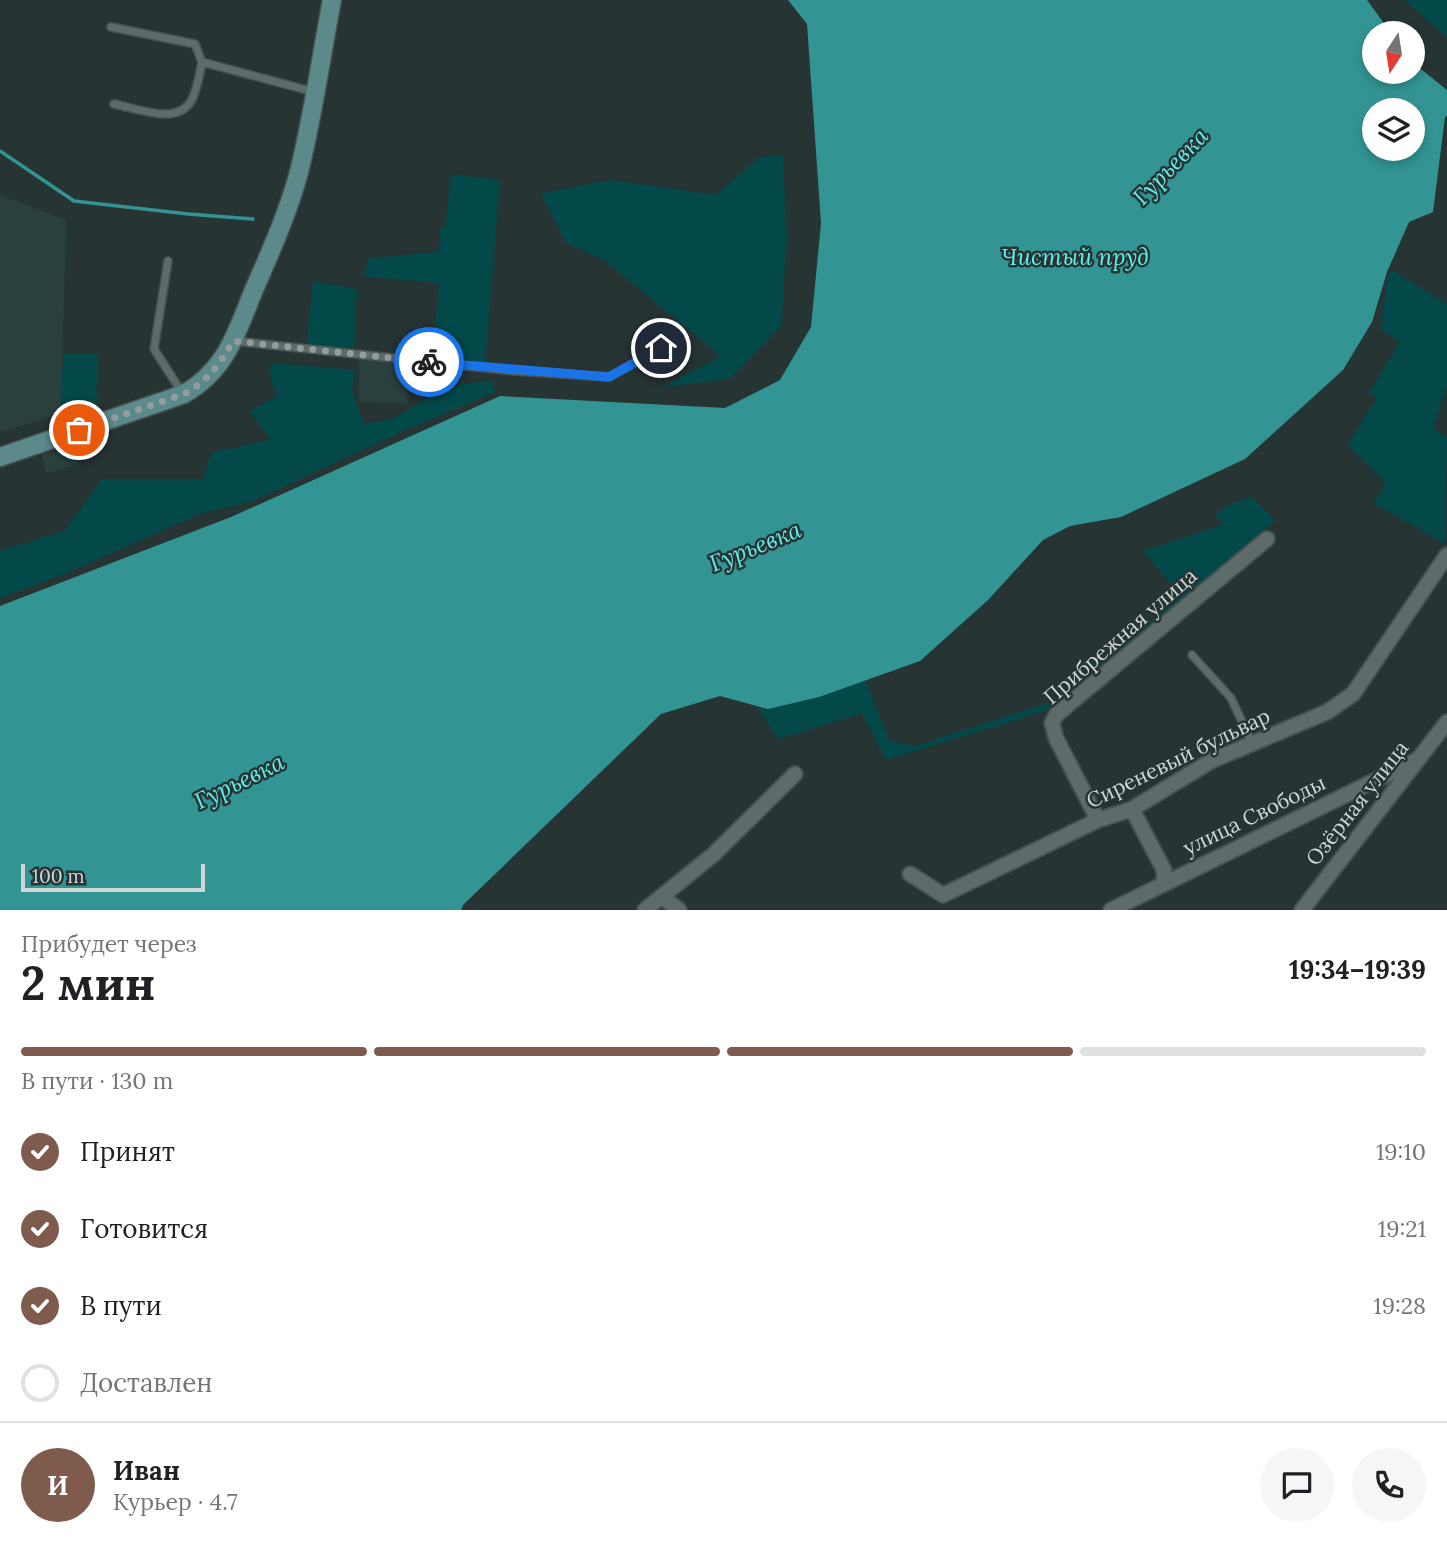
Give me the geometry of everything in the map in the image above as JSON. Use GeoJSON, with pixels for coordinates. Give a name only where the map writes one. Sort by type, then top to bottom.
{"type":"FeatureCollection","features":[{"type":"Feature","properties":{"kind":"main road"},"geometry":{"type":"LineString","coordinates":[[0,457],[184,394],[199,386],[217,369],[233,341],[280,228],[298,174],[332,0]]}},
{"type":"Feature","properties":{"kind":"street","name":"Прибрежная улица"},"geometry":{"type":"LineString","coordinates":[[1098,820],[1056,738],[1052,723],[1057,714],[1267,539]]}},
{"type":"Feature","properties":{"kind":"street","name":"Сиреневый бульвар"},"geometry":{"type":"LineString","coordinates":[[910,874],[943,895],[1098,820],[1132,808],[1211,761],[1327,712],[1353,694],[1447,555]]}},
{"type":"Feature","properties":{"kind":"street","name":"Озёрная улица"},"geometry":{"type":"LineString","coordinates":[[1302,910],[1447,722]]}},
{"type":"Feature","properties":{"kind":"street","name":"улица Свободы"},"geometry":{"type":"LineString","coordinates":[[1111,910],[1417,760]]}},
{"type":"Feature","properties":{"kind":"street"},"geometry":{"type":"LineString","coordinates":[[645,910],[714,854],[795,774]]}},
{"type":"Feature","properties":{"kind":"street"},"geometry":{"type":"LineString","coordinates":[[1132,808],[1164,870],[1164,882]]}},
{"type":"Feature","properties":{"kind":"street"},"geometry":{"type":"LineString","coordinates":[[662,897],[678,910]]}},
{"type":"Feature","properties":{"kind":"lane"},"geometry":{"type":"LineString","coordinates":[[111,27],[195,44],[202,62],[193,98],[181,112],[171,116],[114,104]]}},
{"type":"Feature","properties":{"kind":"lane"},"geometry":{"type":"LineString","coordinates":[[202,62],[315,92]]}},
{"type":"Feature","properties":{"kind":"lane"},"geometry":{"type":"LineString","coordinates":[[168,261],[154,349],[184,394]]}},
{"type":"Feature","properties":{"kind":"lane"},"geometry":{"type":"LineString","coordinates":[[233,341],[515,371],[609,377],[661,348]]}},
{"type":"Feature","properties":{"kind":"lane"},"geometry":{"type":"LineString","coordinates":[[1192,654],[1231,698],[1252,744]]}},
{"type":"Feature","properties":{"kind":"shaded area"},"geometry":{"type":"Polygon","coordinates":[[[1405,0],[1447,0],[1447,38],[1405,0]]]}},
{"type":"Feature","properties":{"kind":"shaded area"},"geometry":{"type":"Polygon","coordinates":[[[783,155],[787,240],[781,326],[730,379],[662,387],[721,356],[604,260],[566,243],[541,193],[611,180],[716,195],[759,157],[783,155]]]}},
{"type":"Feature","properties":{"kind":"shaded area"},"geometry":{"type":"Polygon","coordinates":[[[451,174],[500,180],[485,366],[432,360],[439,283],[363,276],[369,258],[438,252],[440,228],[445,228],[451,174]]]}},
{"type":"Feature","properties":{"kind":"shaded area"},"geometry":{"type":"Polygon","coordinates":[[[0,195],[66,220],[61,414],[0,432],[0,195]]]}},
{"type":"Feature","properties":{"kind":"shaded area"},"geometry":{"type":"Polygon","coordinates":[[[1391,270],[1447,304],[1447,386],[1433,429],[1447,437],[1445,544],[1373,503],[1386,483],[1347,445],[1377,398],[1369,393],[1400,342],[1381,329],[1387,279],[1391,270]]]}},
{"type":"Feature","properties":{"kind":"shaded area"},"geometry":{"type":"Polygon","coordinates":[[[313,281],[357,289],[354,353],[306,349],[313,281]]]}},
{"type":"Feature","properties":{"kind":"shaded area"},"geometry":{"type":"Polygon","coordinates":[[[98,353],[98,384],[94,385],[98,391],[98,404],[61,414],[63,354],[98,353]]]}},
{"type":"Feature","properties":{"kind":"shaded area"},"geometry":{"type":"Polygon","coordinates":[[[359,358],[409,359],[407,403],[359,402],[359,358]]]}},
{"type":"Feature","properties":{"kind":"shaded area"},"geometry":{"type":"Polygon","coordinates":[[[271,363],[355,370],[352,389],[364,424],[392,419],[445,387],[492,380],[495,392],[403,431],[251,502],[199,514],[67,573],[0,598],[0,551],[64,531],[102,479],[203,479],[212,452],[270,440],[250,411],[277,396],[269,372],[271,363]]]}},
{"type":"Feature","properties":{"kind":"shaded area"},"geometry":{"type":"Polygon","coordinates":[[[74,446],[79,464],[46,473],[42,455],[74,446]]]}},
{"type":"Feature","properties":{"kind":"shaded area"},"geometry":{"type":"Polygon","coordinates":[[[1252,497],[1275,521],[1054,708],[886,760],[862,713],[779,739],[758,709],[862,673],[890,741],[915,746],[1057,700],[1181,596],[1143,551],[1223,524],[1215,514],[1235,502],[1252,497]]]}},
{"type":"Feature","properties":{"kind":"water","name":"Чистый пруд"},"geometry":{"type":"Polygon","coordinates":[[[788,0],[1367,0],[1382,21],[1362,21],[1362,84],[1425,84],[1425,72],[1447,90],[1447,116],[1433,212],[1409,222],[1387,272],[1372,322],[1343,370],[1245,459],[1121,517],[1070,526],[1043,540],[988,600],[920,661],[819,697],[768,709],[720,696],[661,714],[463,905],[461,910],[0,910],[0,606],[231,517],[500,396],[725,408],[780,380],[811,327],[821,223],[807,24],[788,0]]]}},
{"type":"Feature","properties":{"kind":"waterway"},"geometry":{"type":"LineString","coordinates":[[0,151],[74,201],[253,219]]}},
{"type":"Feature","properties":{"kind":"way so far"},"geometry":{"type":"LineString","coordinates":[[79,430],[184,394],[199,386],[217,369],[233,341],[429,362]]}},
{"type":"Feature","properties":{"kind":"route"},"geometry":{"type":"LineString","coordinates":[[429,362],[609,377],[661,348]]}},
{"type":"Feature","properties":{"kind":"water label","name":"Гурьевка"},"geometry":{"type":"Point","coordinates":[1170,166]}},
{"type":"Feature","properties":{"kind":"water label","name":"Гурьевка"},"geometry":{"type":"Point","coordinates":[755,546]}},
{"type":"Feature","properties":{"kind":"water label","name":"Гурьевка"},"geometry":{"type":"Point","coordinates":[239,781]}}]}
